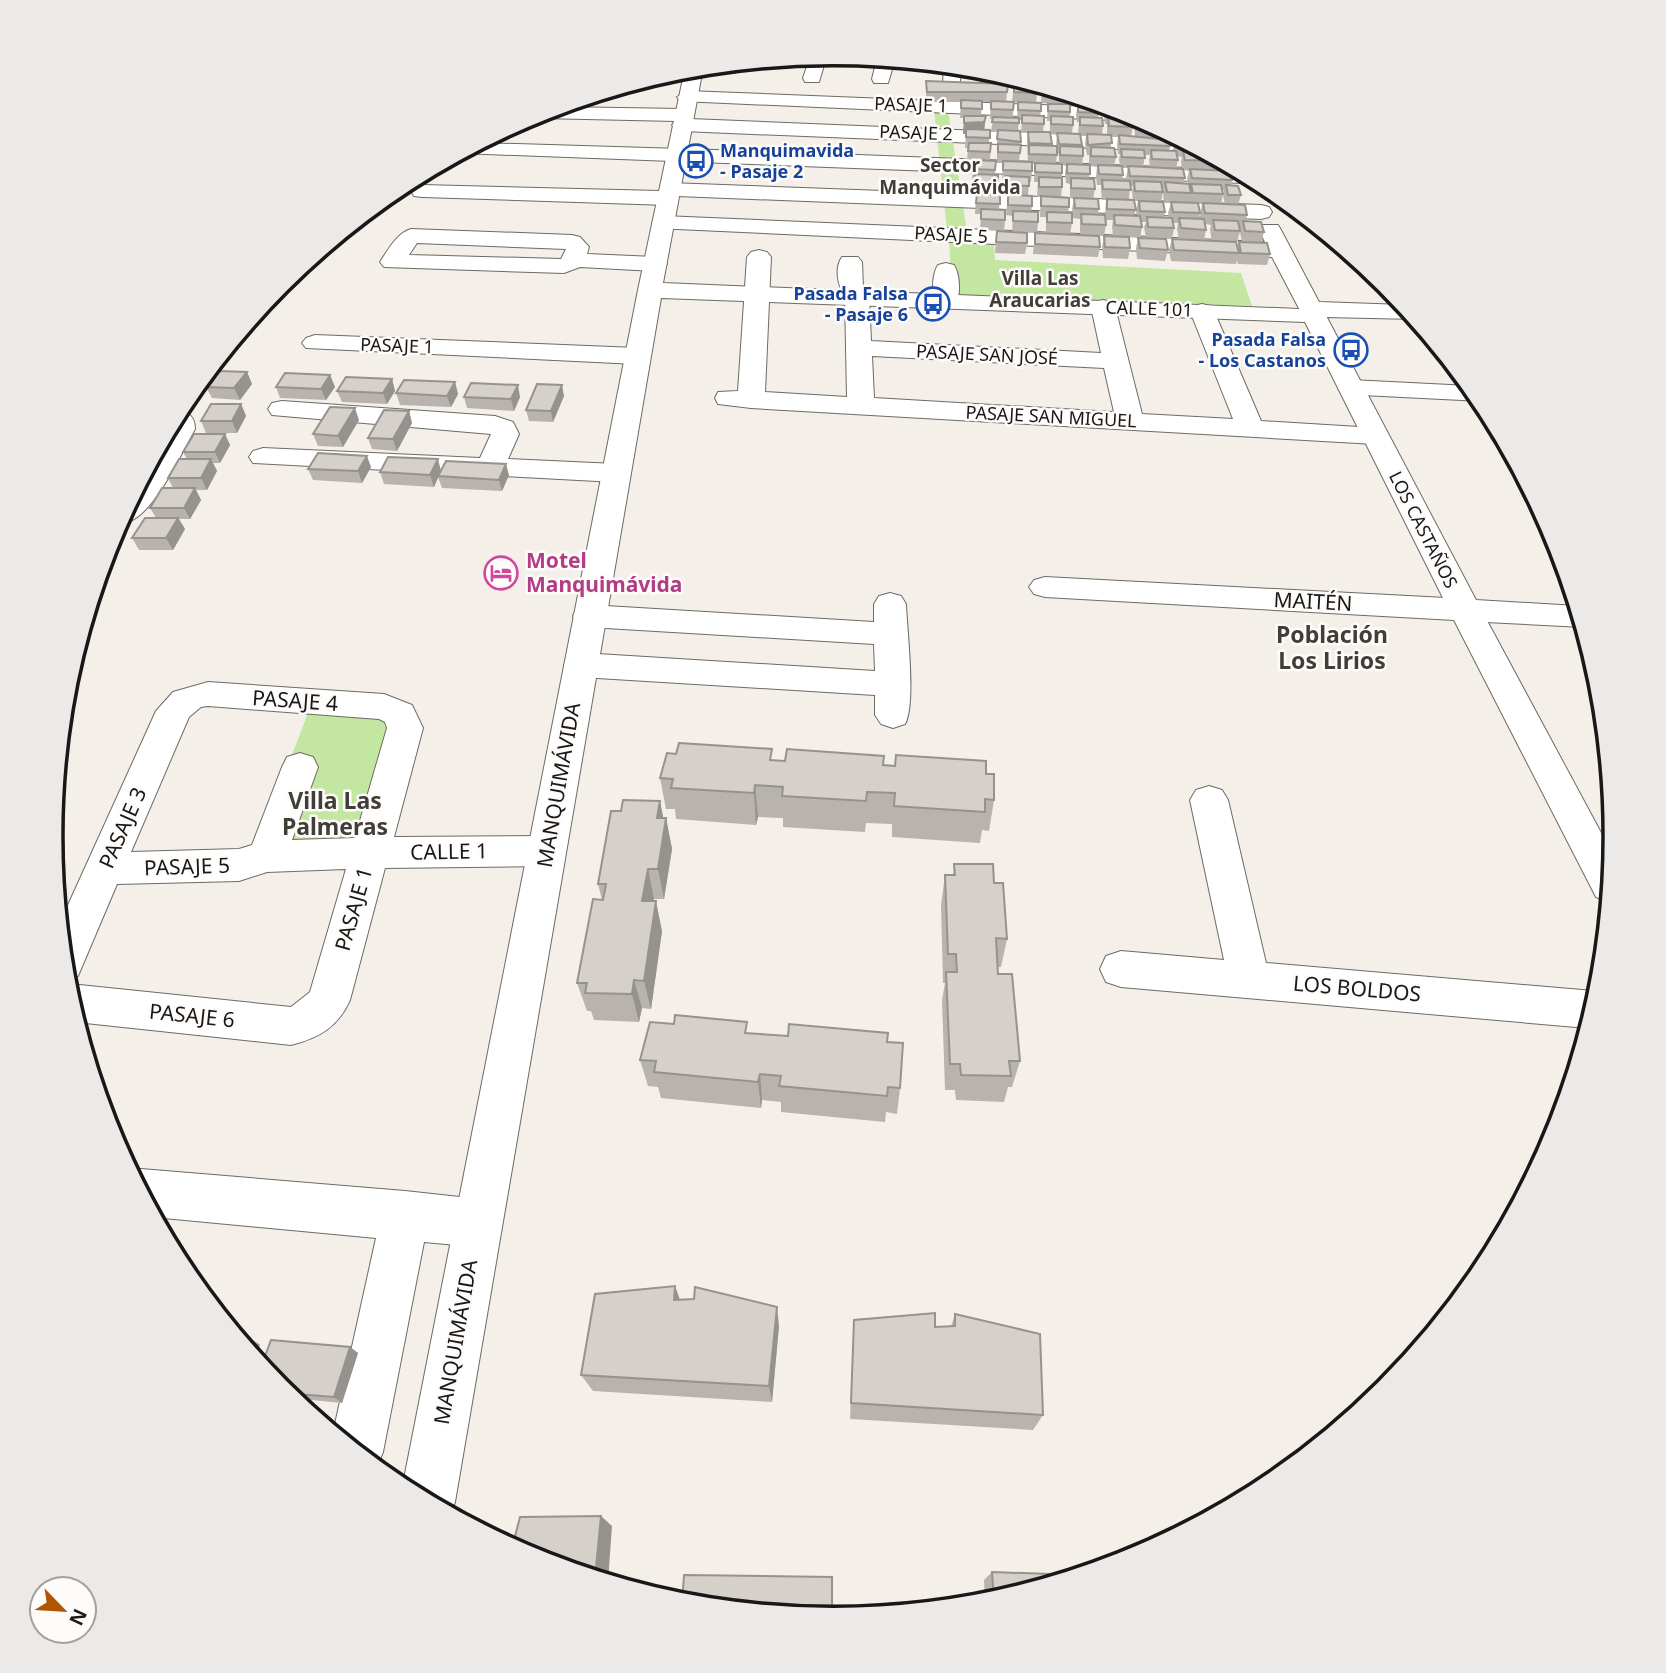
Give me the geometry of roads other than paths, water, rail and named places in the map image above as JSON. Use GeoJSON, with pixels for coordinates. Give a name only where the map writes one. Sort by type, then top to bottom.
{"type":"FeatureCollection","features":[{"type":"Feature","properties":{"kind":"street"},"geometry":{"type":"LineString","coordinates":[[812,78],[816,67]]}},
{"type":"Feature","properties":{"kind":"street"},"geometry":{"type":"LineString","coordinates":[[881,79],[884,68]]}},
{"type":"Feature","properties":{"kind":"street","name":"MANQUIMÁVIDA"},"geometry":{"type":"LineString","coordinates":[[429,1491],[652,277],[691,80]]}},
{"type":"Feature","properties":{"kind":"street"},"geometry":{"type":"LineString","coordinates":[[950,106],[967,236]]}},
{"type":"Feature","properties":{"kind":"street","name":"PASAJE 1"},"geometry":{"type":"LineString","coordinates":[[684,113],[950,106],[1097,113]]}},
{"type":"Feature","properties":{"kind":"street"},"geometry":{"type":"LineString","coordinates":[[571,112],[684,113]]}},
{"type":"Feature","properties":{"kind":"street","name":"PASAJE 2"},"geometry":{"type":"LineString","coordinates":[[684,113],[953,135],[1172,145]]}},
{"type":"Feature","properties":{"kind":"street"},"geometry":{"type":"LineString","coordinates":[[486,149],[1224,173]]}},
{"type":"Feature","properties":{"kind":"street","name":"LOS CASTAÑOS"},"geometry":{"type":"LineString","coordinates":[[1250,189],[1602,870]]}},
{"type":"Feature","properties":{"kind":"street"},"geometry":{"type":"LineString","coordinates":[[422,191],[961,199],[1261,212]]}},
{"type":"Feature","properties":{"kind":"street","name":"PASAJE 5"},"geometry":{"type":"LineString","coordinates":[[663,223],[1281,250]]}},
{"type":"Feature","properties":{"kind":"street","name":"CALLE 101"},"geometry":{"type":"LineString","coordinates":[[411,236],[572,242],[578,247],[574,260],[559,267],[392,261],[411,236]]}},
{"type":"Feature","properties":{"kind":"street"},"geometry":{"type":"LineString","coordinates":[[757,293],[759,257]]}},
{"type":"Feature","properties":{"kind":"street","name":"CALLE 101"},"geometry":{"type":"LineString","coordinates":[[574,260],[652,277],[757,293],[1202,311],[1397,313]]}},
{"type":"Feature","properties":{"kind":"street"},"geometry":{"type":"LineString","coordinates":[[850,262],[851,287],[857,297],[861,406]]}},
{"type":"Feature","properties":{"kind":"street"},"geometry":{"type":"LineString","coordinates":[[946,270],[946,300]]}},
{"type":"Feature","properties":{"kind":"street","name":"PASAJE SAN MIGUEL"},"geometry":{"type":"LineString","coordinates":[[757,293],[739,399],[1375,436]]}},
{"type":"Feature","properties":{"kind":"street"},"geometry":{"type":"LineString","coordinates":[[1103,307],[1130,421]]}},
{"type":"Feature","properties":{"kind":"street"},"geometry":{"type":"LineString","coordinates":[[1202,311],[1250,428]]}},
{"type":"Feature","properties":{"kind":"street","name":"PASAJE 1"},"geometry":{"type":"LineString","coordinates":[[315,343],[638,356]]}},
{"type":"Feature","properties":{"kind":"street","name":"PASAJE SAN JOSÉ"},"geometry":{"type":"LineString","coordinates":[[859,348],[1115,361]]}},
{"type":"Feature","properties":{"kind":"street"},"geometry":{"type":"LineString","coordinates":[[1351,388],[1462,393]]}},
{"type":"Feature","properties":{"kind":"street"},"geometry":{"type":"LineString","coordinates":[[282,409],[500,426],[505,434],[490,467]]}},
{"type":"Feature","properties":{"kind":"street"},"geometry":{"type":"LineString","coordinates":[[294,458],[318,412]]}},
{"type":"Feature","properties":{"kind":"street"},"geometry":{"type":"LineString","coordinates":[[146,488],[181,428]]}},
{"type":"Feature","properties":{"kind":"street"},"geometry":{"type":"LineString","coordinates":[[263,457],[616,473]]}},
{"type":"Feature","properties":{"kind":"street","name":"MAITÉN"},"geometry":{"type":"LineString","coordinates":[[1045,587],[1571,616]]}},
{"type":"Feature","properties":{"kind":"street"},"geometry":{"type":"LineString","coordinates":[[581,665],[893,700],[890,619],[589,616]]}},
{"type":"Feature","properties":{"kind":"street","name":"PASAJE 4"},"geometry":{"type":"LineString","coordinates":[[188,698],[208,694],[384,707],[400,714]]}},
{"type":"Feature","properties":{"kind":"street","name":"PASAJE 3"},"geometry":{"type":"LineString","coordinates":[[71,945],[174,710],[188,698]]}},
{"type":"Feature","properties":{"kind":"street","name":"PASAJE 1"},"geometry":{"type":"LineString","coordinates":[[313,1018],[329,1000],[405,727],[400,714]]}},
{"type":"Feature","properties":{"kind":"street"},"geometry":{"type":"LineString","coordinates":[[267,856],[300,767]]}},
{"type":"Feature","properties":{"kind":"street"},"geometry":{"type":"LineString","coordinates":[[1209,800],[1249,980]]}},
{"type":"Feature","properties":{"kind":"street","name":"CALLE 1"},"geometry":{"type":"LineString","coordinates":[[267,856],[547,851]]}},
{"type":"Feature","properties":{"kind":"street","name":"PASAJE 5"},"geometry":{"type":"LineString","coordinates":[[105,869],[239,865],[267,856]]}},
{"type":"Feature","properties":{"kind":"street","name":"LOS BOLDOS"},"geometry":{"type":"LineString","coordinates":[[1121,969],[1583,1009]]}},
{"type":"Feature","properties":{"kind":"street","name":"PASAJE 6"},"geometry":{"type":"LineString","coordinates":[[82,1004],[291,1026],[313,1018]]}},
{"type":"Feature","properties":{"kind":"street"},"geometry":{"type":"LineString","coordinates":[[151,1193],[478,1223]]}},
{"type":"Feature","properties":{"kind":"street"},"geometry":{"type":"LineString","coordinates":[[350,1436],[405,1215]]}},
{"type":"Feature","properties":{"kind":"place","name":"Manquimavida - Pasaje 2"},"geometry":{"type":"Point","coordinates":[696,161]}},
{"type":"Feature","properties":{"kind":"place","name":"Pasada Falsa - Pasaje 6"},"geometry":{"type":"Point","coordinates":[933,304]}},
{"type":"Feature","properties":{"kind":"place","name":"Pasada Falsa - Los Castanos"},"geometry":{"type":"Point","coordinates":[1351,350]}},
{"type":"Feature","properties":{"kind":"place","name":"Motel Manquimávida"},"geometry":{"type":"Point","coordinates":[501,573]}},
{"type":"Feature","properties":{"kind":"district","name":"Sector Manquimávida"},"geometry":{"type":"Point","coordinates":[950,176]}},
{"type":"Feature","properties":{"kind":"district","name":"Villa Las Araucarias"},"geometry":{"type":"Point","coordinates":[1040,289]}},
{"type":"Feature","properties":{"kind":"district","name":"Población Los Lirios"},"geometry":{"type":"Point","coordinates":[1332,648]}},
{"type":"Feature","properties":{"kind":"district","name":"Villa Las Palmeras"},"geometry":{"type":"Point","coordinates":[335,814]}}]}
